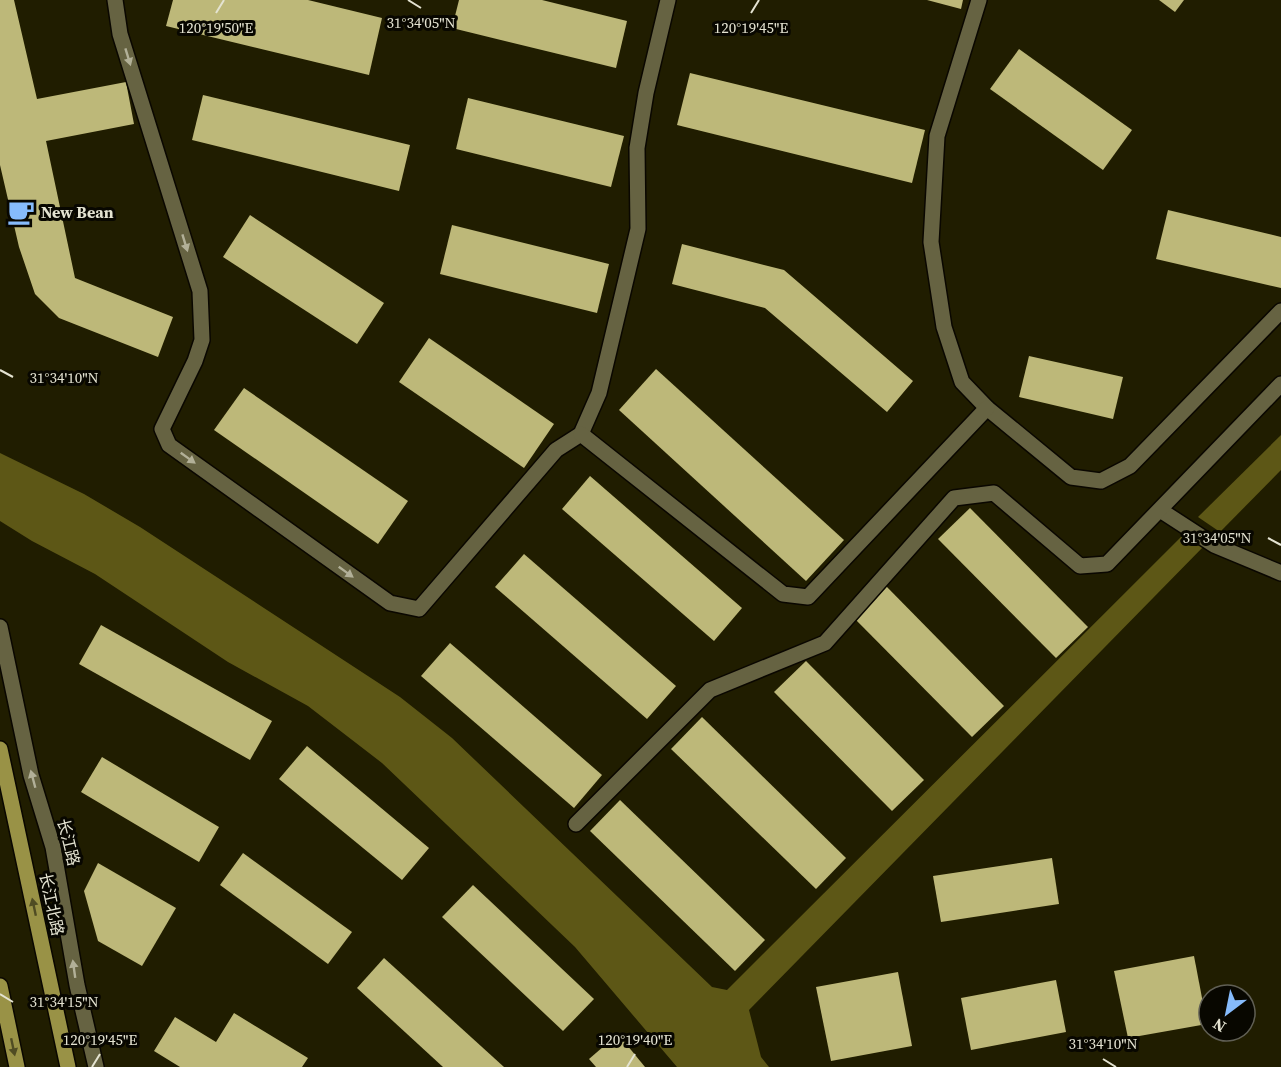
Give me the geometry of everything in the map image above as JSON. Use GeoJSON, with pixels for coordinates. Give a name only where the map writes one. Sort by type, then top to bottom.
{"type":"FeatureCollection","features":[{"type":"Feature","properties":{"kind":"main road","name":"长江北路"},"geometry":{"type":"LineString","coordinates":[[0,749],[68,1067]]}},
{"type":"Feature","properties":{"kind":"main road"},"geometry":{"type":"LineString","coordinates":[[1,994],[17,1067]]}},
{"type":"Feature","properties":{"kind":"street"},"geometry":{"type":"LineString","coordinates":[[115,0],[120,34],[200,291],[202,340],[195,361],[162,429],[169,445],[390,603],[419,609],[556,450],[581,434],[599,393],[638,229],[637,148],[646,93],[668,0]]}},
{"type":"Feature","properties":{"kind":"street"},"geometry":{"type":"LineString","coordinates":[[980,0],[937,136],[931,242],[944,327],[962,382],[987,408],[1071,477],[1101,481],[1130,466],[1281,311]]}},
{"type":"Feature","properties":{"kind":"street"},"geometry":{"type":"LineString","coordinates":[[576,824],[710,690],[825,643],[954,498],[994,493],[1080,566],[1107,564],[1281,384]]}},
{"type":"Feature","properties":{"kind":"street"},"geometry":{"type":"LineString","coordinates":[[581,434],[783,594],[808,597],[987,408]]}},
{"type":"Feature","properties":{"kind":"street"},"geometry":{"type":"LineString","coordinates":[[1160,510],[1214,545],[1281,573]]}},
{"type":"Feature","properties":{"kind":"street","name":"长江路"},"geometry":{"type":"LineString","coordinates":[[0,627],[31,775],[53,847],[77,985],[96,1067]]}},
{"type":"Feature","properties":{"kind":"shaded area"},"geometry":{"type":"Polygon","coordinates":[[[1281,435],[1281,470],[1220,532],[1198,517],[1281,435]]]}},
{"type":"Feature","properties":{"kind":"shaded area"},"geometry":{"type":"Polygon","coordinates":[[[0,453],[84,494],[140,527],[400,697],[452,738],[712,987],[727,990],[1185,533],[1204,546],[749,1010],[761,1057],[769,1067],[677,1067],[575,947],[382,763],[308,706],[228,662],[95,574],[32,541],[0,521],[0,453]]]}},
{"type":"Feature","properties":{"kind":"building"},"geometry":{"type":"Polygon","coordinates":[[[0,0],[14,0],[37,99],[126,82],[134,124],[46,141],[75,278],[173,317],[158,357],[59,318],[35,294],[19,247],[0,165],[0,0]]]}},
{"type":"Feature","properties":{"kind":"building"},"geometry":{"type":"Polygon","coordinates":[[[173,0],[308,0],[382,18],[369,75],[166,26],[173,0]]]}},
{"type":"Feature","properties":{"kind":"building"},"geometry":{"type":"Polygon","coordinates":[[[459,0],[542,0],[627,21],[616,68],[452,28],[459,0]]]}},
{"type":"Feature","properties":{"kind":"building"},"geometry":{"type":"Polygon","coordinates":[[[927,0],[963,0],[961,9],[927,0]]]}},
{"type":"Feature","properties":{"kind":"building"},"geometry":{"type":"Polygon","coordinates":[[[1159,0],[1184,0],[1175,12],[1159,0]]]}},
{"type":"Feature","properties":{"kind":"building"},"geometry":{"type":"Polygon","coordinates":[[[1019,49],[1132,130],[1103,170],[990,89],[1019,49]]]}},
{"type":"Feature","properties":{"kind":"building"},"geometry":{"type":"Polygon","coordinates":[[[690,73],[925,130],[912,183],[677,125],[690,73]]]}},
{"type":"Feature","properties":{"kind":"building"},"geometry":{"type":"Polygon","coordinates":[[[203,95],[410,145],[399,191],[192,140],[203,95]]]}},
{"type":"Feature","properties":{"kind":"building"},"geometry":{"type":"Polygon","coordinates":[[[468,98],[624,136],[611,187],[456,149],[468,98]]]}},
{"type":"Feature","properties":{"kind":"building"},"geometry":{"type":"Polygon","coordinates":[[[1168,210],[1281,237],[1281,288],[1156,259],[1168,210]]]}},
{"type":"Feature","properties":{"kind":"building"},"geometry":{"type":"Polygon","coordinates":[[[250,215],[384,303],[357,344],[223,257],[250,215]]]}},
{"type":"Feature","properties":{"kind":"building"},"geometry":{"type":"Polygon","coordinates":[[[452,225],[609,264],[597,313],[440,274],[452,225]]]}},
{"type":"Feature","properties":{"kind":"building"},"geometry":{"type":"Polygon","coordinates":[[[682,244],[784,270],[913,381],[887,412],[765,308],[672,284],[682,244]]]}},
{"type":"Feature","properties":{"kind":"building"},"geometry":{"type":"Polygon","coordinates":[[[429,338],[554,424],[524,468],[399,382],[429,338]]]}},
{"type":"Feature","properties":{"kind":"building"},"geometry":{"type":"Polygon","coordinates":[[[1029,356],[1123,377],[1113,419],[1019,397],[1029,356]]]}},
{"type":"Feature","properties":{"kind":"building"},"geometry":{"type":"Polygon","coordinates":[[[656,369],[844,540],[806,581],[619,410],[656,369]]]}},
{"type":"Feature","properties":{"kind":"building"},"geometry":{"type":"Polygon","coordinates":[[[244,388],[408,501],[378,544],[214,430],[244,388]]]}},
{"type":"Feature","properties":{"kind":"building"},"geometry":{"type":"Polygon","coordinates":[[[590,476],[742,608],[714,641],[562,509],[590,476]]]}},
{"type":"Feature","properties":{"kind":"building"},"geometry":{"type":"Polygon","coordinates":[[[970,508],[1088,627],[1056,658],[938,539],[970,508]]]}},
{"type":"Feature","properties":{"kind":"building"},"geometry":{"type":"Polygon","coordinates":[[[524,554],[676,686],[647,719],[495,587],[524,554]]]}},
{"type":"Feature","properties":{"kind":"building"},"geometry":{"type":"Polygon","coordinates":[[[886,586],[1004,706],[972,737],[854,618],[886,586]]]}},
{"type":"Feature","properties":{"kind":"building"},"geometry":{"type":"Polygon","coordinates":[[[101,625],[272,721],[250,760],[79,664],[101,625]]]}},
{"type":"Feature","properties":{"kind":"building"},"geometry":{"type":"Polygon","coordinates":[[[450,643],[602,775],[574,808],[421,676],[450,643]]]}},
{"type":"Feature","properties":{"kind":"building"},"geometry":{"type":"Polygon","coordinates":[[[806,661],[924,780],[892,811],[774,692],[806,661]]]}},
{"type":"Feature","properties":{"kind":"building"},"geometry":{"type":"Polygon","coordinates":[[[702,717],[846,858],[816,889],[671,749],[702,717]]]}},
{"type":"Feature","properties":{"kind":"building"},"geometry":{"type":"Polygon","coordinates":[[[307,746],[429,848],[402,880],[279,779],[307,746]]]}},
{"type":"Feature","properties":{"kind":"building"},"geometry":{"type":"Polygon","coordinates":[[[102,757],[219,827],[199,862],[81,792],[102,757]]]}},
{"type":"Feature","properties":{"kind":"building"},"geometry":{"type":"Polygon","coordinates":[[[620,800],[765,940],[735,971],[590,831],[620,800]]]}},
{"type":"Feature","properties":{"kind":"building"},"geometry":{"type":"Polygon","coordinates":[[[243,853],[352,932],[328,964],[220,885],[243,853]]]}},
{"type":"Feature","properties":{"kind":"building"},"geometry":{"type":"Polygon","coordinates":[[[1052,858],[1059,904],[941,922],[933,876],[1052,858]]]}},
{"type":"Feature","properties":{"kind":"building"},"geometry":{"type":"Polygon","coordinates":[[[98,863],[176,908],[142,966],[98,941],[84,891],[98,863]]]}},
{"type":"Feature","properties":{"kind":"building"},"geometry":{"type":"Polygon","coordinates":[[[473,885],[594,999],[563,1031],[442,917],[473,885]]]}},
{"type":"Feature","properties":{"kind":"building"},"geometry":{"type":"Polygon","coordinates":[[[1194,956],[1199,983],[1197,983],[1197,1026],[1128,1038],[1114,971],[1194,956]]]}},
{"type":"Feature","properties":{"kind":"building"},"geometry":{"type":"Polygon","coordinates":[[[384,958],[504,1067],[443,1067],[357,988],[384,958]]]}},
{"type":"Feature","properties":{"kind":"building"},"geometry":{"type":"Polygon","coordinates":[[[898,972],[912,1046],[831,1061],[816,987],[898,972]]]}},
{"type":"Feature","properties":{"kind":"building"},"geometry":{"type":"Polygon","coordinates":[[[1056,980],[1066,1032],[971,1050],[961,998],[1056,980]]]}},
{"type":"Feature","properties":{"kind":"building"},"geometry":{"type":"Polygon","coordinates":[[[234,1013],[308,1058],[302,1067],[180,1067],[154,1051],[175,1017],[216,1042],[234,1013]]]}},
{"type":"Feature","properties":{"kind":"building"},"geometry":{"type":"Polygon","coordinates":[[[618,1034],[645,1067],[596,1067],[589,1059],[618,1034]]]}},
{"type":"Feature","properties":{"kind":"place","name":"New Bean"},"geometry":{"type":"Point","coordinates":[21,212]}}]}
